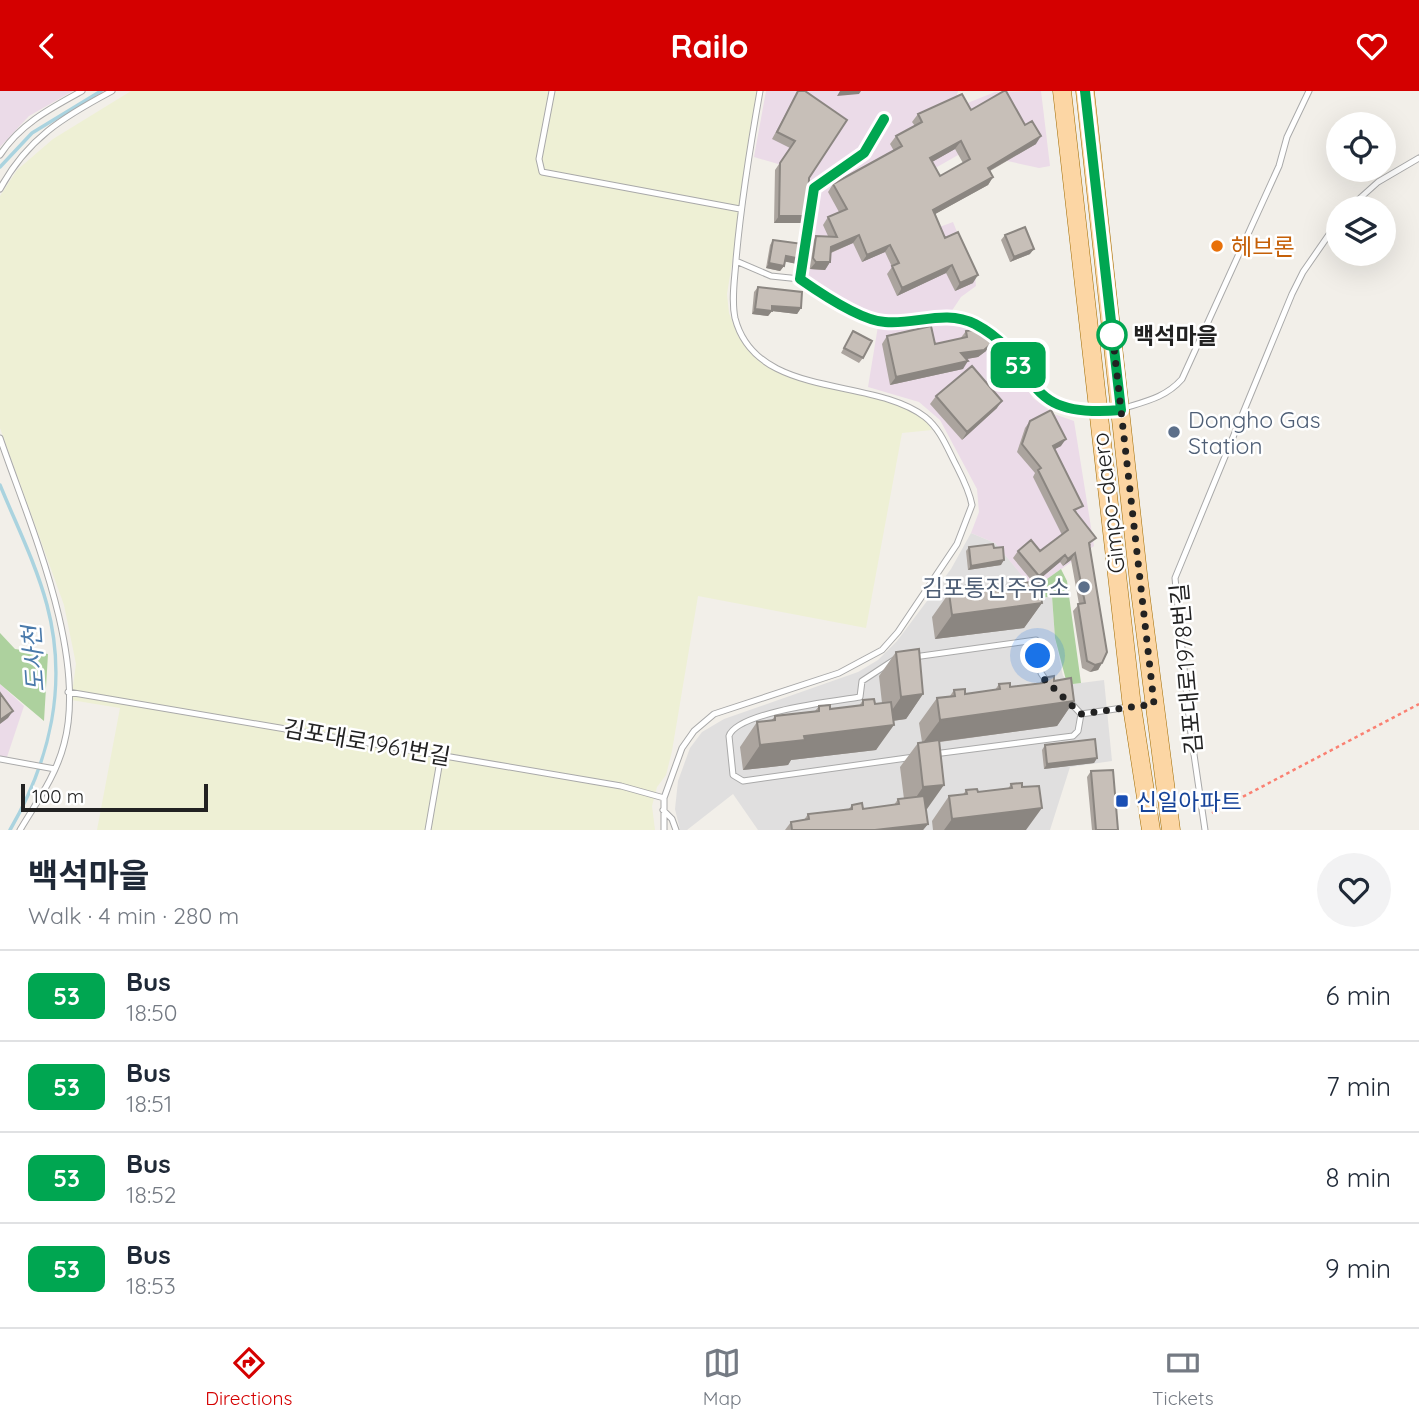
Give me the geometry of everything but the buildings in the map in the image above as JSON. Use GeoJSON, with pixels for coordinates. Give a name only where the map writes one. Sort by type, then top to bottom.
{"type":"FeatureCollection","features":[{"type":"Feature","properties":{"kind":"main road","name":"Gimpo-daero"},"geometry":{"type":"LineString","coordinates":[[1062,91],[1132,707],[1151,830]]}},
{"type":"Feature","properties":{"kind":"main road","name":"Gimpo-daero"},"geometry":{"type":"LineString","coordinates":[[1085,91],[1154,704],[1171,830]]}},
{"type":"Feature","properties":{"kind":"lane"},"geometry":{"type":"LineString","coordinates":[[0,155],[16,134],[36,118],[82,91]]}},
{"type":"Feature","properties":{"kind":"lane"},"geometry":{"type":"LineString","coordinates":[[0,189],[23,152],[38,137],[112,91]]}},
{"type":"Feature","properties":{"kind":"lane"},"geometry":{"type":"LineString","coordinates":[[552,91],[540,159],[542,172],[740,209]]}},
{"type":"Feature","properties":{"kind":"lane"},"geometry":{"type":"LineString","coordinates":[[664,830],[664,797],[682,748],[694,731],[708,717],[839,673],[883,650],[957,544],[972,505],[943,438],[925,417],[902,405],[778,370],[759,355],[736,319],[736,261],[740,209],[760,91]]}},
{"type":"Feature","properties":{"kind":"lane"},"geometry":{"type":"LineString","coordinates":[[736,261],[762,273],[800,279],[878,321],[946,316],[974,324],[1004,347],[1035,388],[1050,402],[1074,410],[1121,410],[1172,390],[1182,379],[1279,166],[1287,137],[1308,91]]}},
{"type":"Feature","properties":{"kind":"lane"},"geometry":{"type":"LineString","coordinates":[[800,279],[814,188],[864,153],[884,119]]}},
{"type":"Feature","properties":{"kind":"lane"},"geometry":{"type":"LineString","coordinates":[[1362,196],[1378,182],[1419,158]]}},
{"type":"Feature","properties":{"kind":"lane","name":"김포대로1978번길"},"geometry":{"type":"LineString","coordinates":[[1205,830],[1175,578],[1292,294],[1303,272],[1326,239]]}},
{"type":"Feature","properties":{"kind":"lane"},"geometry":{"type":"LineString","coordinates":[[0,438],[29,513],[60,620],[68,692],[66,733],[52,768],[20,830]]}},
{"type":"Feature","properties":{"kind":"lane"},"geometry":{"type":"LineString","coordinates":[[1055,689],[1042,677],[1036,639],[894,660],[862,681],[860,697],[786,708],[734,727],[729,736],[733,775],[738,781],[779,777],[1073,736],[1078,731],[1081,714]]}},
{"type":"Feature","properties":{"kind":"lane","name":"김포대로1961번길"},"geometry":{"type":"LineString","coordinates":[[68,692],[621,786],[664,797]]}},
{"type":"Feature","properties":{"kind":"lane"},"geometry":{"type":"LineString","coordinates":[[1065,698],[1081,714]]}},
{"type":"Feature","properties":{"kind":"lane"},"geometry":{"type":"LineString","coordinates":[[1081,714],[1154,704]]}},
{"type":"Feature","properties":{"kind":"lane"},"geometry":{"type":"LineString","coordinates":[[428,830],[441,755]]}},
{"type":"Feature","properties":{"kind":"lane"},"geometry":{"type":"LineString","coordinates":[[0,759],[52,768]]}},
{"type":"Feature","properties":{"kind":"lane"},"geometry":{"type":"LineString","coordinates":[[662,810],[672,819],[676,830]]}},
{"type":"Feature","properties":{"kind":"path"},"geometry":{"type":"LineString","coordinates":[[1203,818],[1419,703]]}},
{"type":"Feature","properties":{"kind":"shaded area"},"geometry":{"type":"Polygon","coordinates":[[[0,91],[73,91],[29,116],[0,147],[0,91]]]}},
{"type":"Feature","properties":{"kind":"shaded area"},"geometry":{"type":"Polygon","coordinates":[[[766,91],[958,91],[957,95],[965,104],[995,92],[1041,91],[1050,166],[1039,168],[1003,160],[988,138],[916,179],[937,228],[953,222],[975,276],[976,286],[961,297],[951,312],[879,316],[811,282],[805,275],[804,266],[818,190],[865,159],[889,119],[881,115],[856,155],[822,174],[810,186],[778,164],[754,157],[766,91]]]}},
{"type":"Feature","properties":{"kind":"shaded area"},"geometry":{"type":"Polygon","coordinates":[[[950,321],[985,335],[1001,350],[1033,398],[1054,414],[1074,421],[1094,546],[1033,589],[995,543],[971,533],[979,512],[977,489],[940,420],[919,402],[868,387],[878,326],[896,327],[950,321]]]}},
{"type":"Feature","properties":{"kind":"shaded area"},"geometry":{"type":"Polygon","coordinates":[[[971,533],[995,543],[1038,594],[1052,596],[1055,638],[1063,676],[1073,684],[1104,680],[1112,761],[1070,767],[1050,830],[758,830],[733,794],[687,830],[680,830],[675,809],[678,781],[690,748],[702,732],[724,719],[858,672],[878,660],[897,641],[951,569],[971,533]]]}},
{"type":"Feature","properties":{"kind":"shaded area"},"geometry":{"type":"Polygon","coordinates":[[[0,684],[24,706],[7,757],[0,756],[0,684]]]}},
{"type":"Feature","properties":{"kind":"green space"},"geometry":{"type":"Polygon","coordinates":[[[131,91],[760,91],[727,294],[729,313],[738,336],[755,355],[790,372],[906,405],[922,414],[932,430],[902,433],[866,628],[698,596],[672,751],[666,775],[657,787],[652,806],[655,830],[97,830],[120,708],[71,700],[76,664],[64,605],[0,428],[0,196],[17,170],[53,139],[131,91]]]}},
{"type":"Feature","properties":{"kind":"green space"},"geometry":{"type":"Polygon","coordinates":[[[1061,569],[1067,581],[1081,683],[1073,684],[1066,680],[1055,638],[1052,596],[1042,598],[1033,589],[1061,569]]]}},
{"type":"Feature","properties":{"kind":"green space"},"geometry":{"type":"Polygon","coordinates":[[[0,633],[15,649],[48,654],[44,721],[0,684],[0,633]]]}},
{"type":"Feature","properties":{"kind":"waterway","name":"도사천"},"geometry":{"type":"LineString","coordinates":[[0,167],[32,133],[101,91]]}},
{"type":"Feature","properties":{"kind":"waterway","name":"도사천"},"geometry":{"type":"LineString","coordinates":[[0,485],[32,559],[47,605],[56,664],[55,693],[45,749],[36,777],[10,830]]}},
{"type":"Feature","properties":{"kind":"bus line","name":"53"},"geometry":{"type":"LineString","coordinates":[[884,119],[872,143],[857,160],[814,188],[800,279],[821,293],[885,323],[946,316],[965,320],[996,339],[1035,388],[1050,402],[1074,410],[1121,410],[1085,91]]}},
{"type":"Feature","properties":{"kind":"place","name":"헤브론"},"geometry":{"type":"Point","coordinates":[1217,246]}},
{"type":"Feature","properties":{"kind":"place","name":"백석마을"},"geometry":{"type":"Point","coordinates":[1112,335]}},
{"type":"Feature","properties":{"kind":"place","name":"Dongho Gas Station"},"geometry":{"type":"Point","coordinates":[1174,432]}},
{"type":"Feature","properties":{"kind":"place","name":"김포통진주유소"},"geometry":{"type":"Point","coordinates":[1084,587]}},
{"type":"Feature","properties":{"kind":"place","name":"신일아파트"},"geometry":{"type":"Point","coordinates":[1122,801]}},
{"type":"Feature","properties":{"kind":"route"},"geometry":{"type":"LineString","coordinates":[[1038,656],[1044,680],[1076,706],[1081,714],[1154,704],[1112,330],[1112,335]]}}]}
